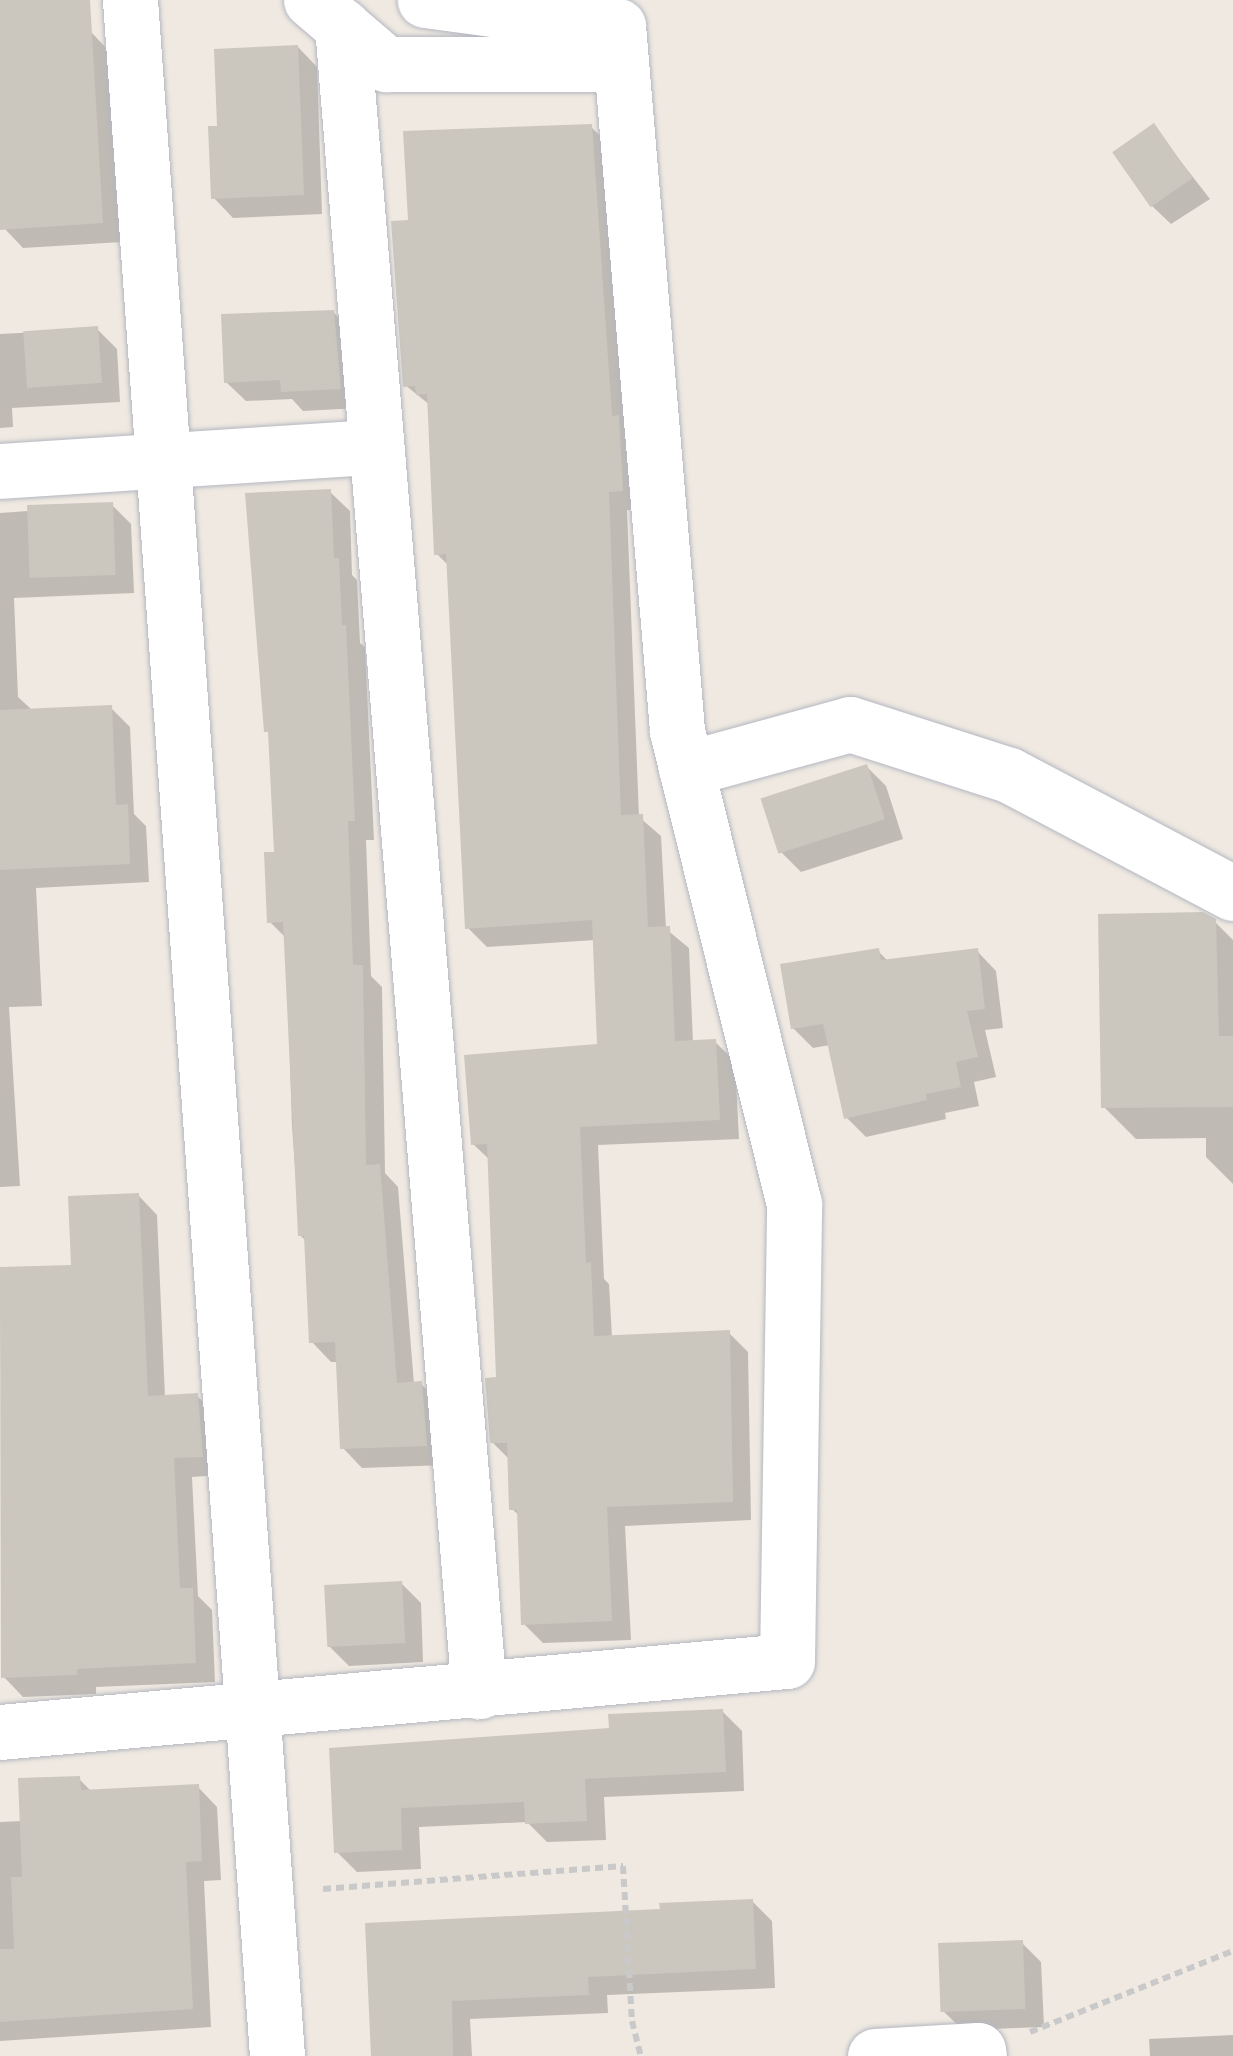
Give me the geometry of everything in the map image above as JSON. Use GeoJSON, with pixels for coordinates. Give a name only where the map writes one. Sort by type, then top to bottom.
{"type":"FeatureCollection","features":[{"type":"Feature","properties":{"kind":"street"},"geometry":{"type":"LineString","coordinates":[[130,0],[277,2056]]}},
{"type":"Feature","properties":{"kind":"street"},"geometry":{"type":"LineString","coordinates":[[0,1732],[787,1661],[794,1204],[677,730],[618,26],[425,0]]}},
{"type":"Feature","properties":{"kind":"street"},"geometry":{"type":"LineString","coordinates":[[326,13],[386,64],[621,64]]}},
{"type":"Feature","properties":{"kind":"street"},"geometry":{"type":"LineString","coordinates":[[326,13],[376,446],[479,1690]]}},
{"type":"Feature","properties":{"kind":"street"},"geometry":{"type":"LineString","coordinates":[[0,471],[376,446]]}},
{"type":"Feature","properties":{"kind":"street"},"geometry":{"type":"LineString","coordinates":[[686,769],[850,724],[1008,775],[1233,893]]}},
{"type":"Feature","properties":{"kind":"street"},"geometry":{"type":"LineString","coordinates":[[875,2056],[979,2053]]}},
{"type":"Feature","properties":{"kind":"path"},"geometry":{"type":"LineString","coordinates":[[343,1888],[623,1866],[632,2021],[641,2056]]}},
{"type":"Feature","properties":{"kind":"path"},"geometry":{"type":"LineString","coordinates":[[979,2053],[1078,2016],[1126,1990],[1233,1951]]}},
{"type":"Feature","properties":{"kind":"building"},"geometry":{"type":"Polygon","coordinates":[[[0,0],[90,0],[103,223],[0,230],[0,0]]]}},
{"type":"Feature","properties":{"kind":"building"},"geometry":{"type":"Polygon","coordinates":[[[298,45],[304,195],[211,199],[208,126],[217,126],[214,49],[298,45]]]}},
{"type":"Feature","properties":{"kind":"building"},"geometry":{"type":"Polygon","coordinates":[[[1154,123],[1192,178],[1151,207],[1112,152],[1154,123]]]}},
{"type":"Feature","properties":{"kind":"building"},"geometry":{"type":"Polygon","coordinates":[[[592,124],[612,416],[619,415],[623,491],[609,492],[621,815],[643,814],[648,927],[670,926],[675,1041],[716,1039],[720,1120],[580,1127],[586,1263],[591,1262],[594,1336],[730,1330],[733,1502],[607,1507],[612,1621],[521,1625],[517,1510],[509,1510],[507,1443],[490,1443],[485,1378],[496,1377],[487,1144],[471,1145],[464,1055],[597,1044],[592,920],[465,929],[446,554],[434,555],[427,394],[416,395],[415,386],[403,387],[391,221],[408,220],[403,131],[592,124]]]}},
{"type":"Feature","properties":{"kind":"building"},"geometry":{"type":"Polygon","coordinates":[[[334,310],[341,389],[281,392],[280,380],[224,383],[221,314],[334,310]]]}},
{"type":"Feature","properties":{"kind":"building"},"geometry":{"type":"Polygon","coordinates":[[[98,326],[102,383],[27,388],[23,331],[98,326]]]}},
{"type":"Feature","properties":{"kind":"building"},"geometry":{"type":"Polygon","coordinates":[[[331,489],[334,558],[339,558],[342,625],[346,625],[355,821],[348,821],[353,965],[363,965],[366,1165],[380,1164],[397,1383],[422,1381],[427,1446],[340,1449],[335,1342],[309,1343],[304,1236],[298,1236],[283,922],[267,923],[264,852],[274,852],[268,732],[264,732],[245,493],[331,489]]]}},
{"type":"Feature","properties":{"kind":"building"},"geometry":{"type":"Polygon","coordinates":[[[113,502],[116,575],[30,578],[27,505],[113,502]]]}},
{"type":"Feature","properties":{"kind":"building"},"geometry":{"type":"Polygon","coordinates":[[[112,705],[116,805],[128,804],[130,864],[0,870],[0,710],[112,705]]]}},
{"type":"Feature","properties":{"kind":"building"},"geometry":{"type":"Polygon","coordinates":[[[867,764],[885,819],[778,854],[760,799],[867,764]]]}},
{"type":"Feature","properties":{"kind":"building"},"geometry":{"type":"Polygon","coordinates":[[[1203,912],[1216,919],[1219,1036],[1233,1036],[1233,1107],[1101,1108],[1098,914],[1203,912]]]}},
{"type":"Feature","properties":{"kind":"building"},"geometry":{"type":"Polygon","coordinates":[[[879,948],[881,960],[978,948],[985,1009],[967,1011],[978,1057],[956,1062],[961,1087],[926,1094],[927,1100],[844,1119],[823,1024],[791,1029],[780,964],[879,948]]]}},
{"type":"Feature","properties":{"kind":"building"},"geometry":{"type":"Polygon","coordinates":[[[139,1193],[148,1396],[198,1393],[203,1457],[174,1458],[180,1588],[193,1588],[196,1663],[77,1669],[77,1675],[1,1678],[0,1267],[71,1265],[68,1196],[139,1193]]]}},
{"type":"Feature","properties":{"kind":"building"},"geometry":{"type":"Polygon","coordinates":[[[402,1581],[405,1643],[327,1647],[324,1585],[402,1581]]]}},
{"type":"Feature","properties":{"kind":"building"},"geometry":{"type":"Polygon","coordinates":[[[723,1709],[726,1772],[585,1779],[587,1821],[525,1824],[524,1802],[401,1808],[402,1850],[334,1853],[329,1748],[609,1728],[608,1714],[723,1709]]]}},
{"type":"Feature","properties":{"kind":"building"},"geometry":{"type":"Polygon","coordinates":[[[80,1776],[81,1790],[199,1784],[202,1861],[186,1862],[193,2009],[0,2022],[0,1949],[14,1949],[11,1877],[22,1877],[18,1778],[80,1776]]]}},
{"type":"Feature","properties":{"kind":"building"},"geometry":{"type":"Polygon","coordinates":[[[753,1899],[756,1969],[588,1977],[589,1995],[452,2001],[453,2056],[371,2056],[365,1923],[660,1909],[659,1903],[753,1899]]]}},
{"type":"Feature","properties":{"kind":"building"},"geometry":{"type":"Polygon","coordinates":[[[1023,1940],[1025,2009],[940,2012],[938,1943],[1023,1940]]]}}]}
